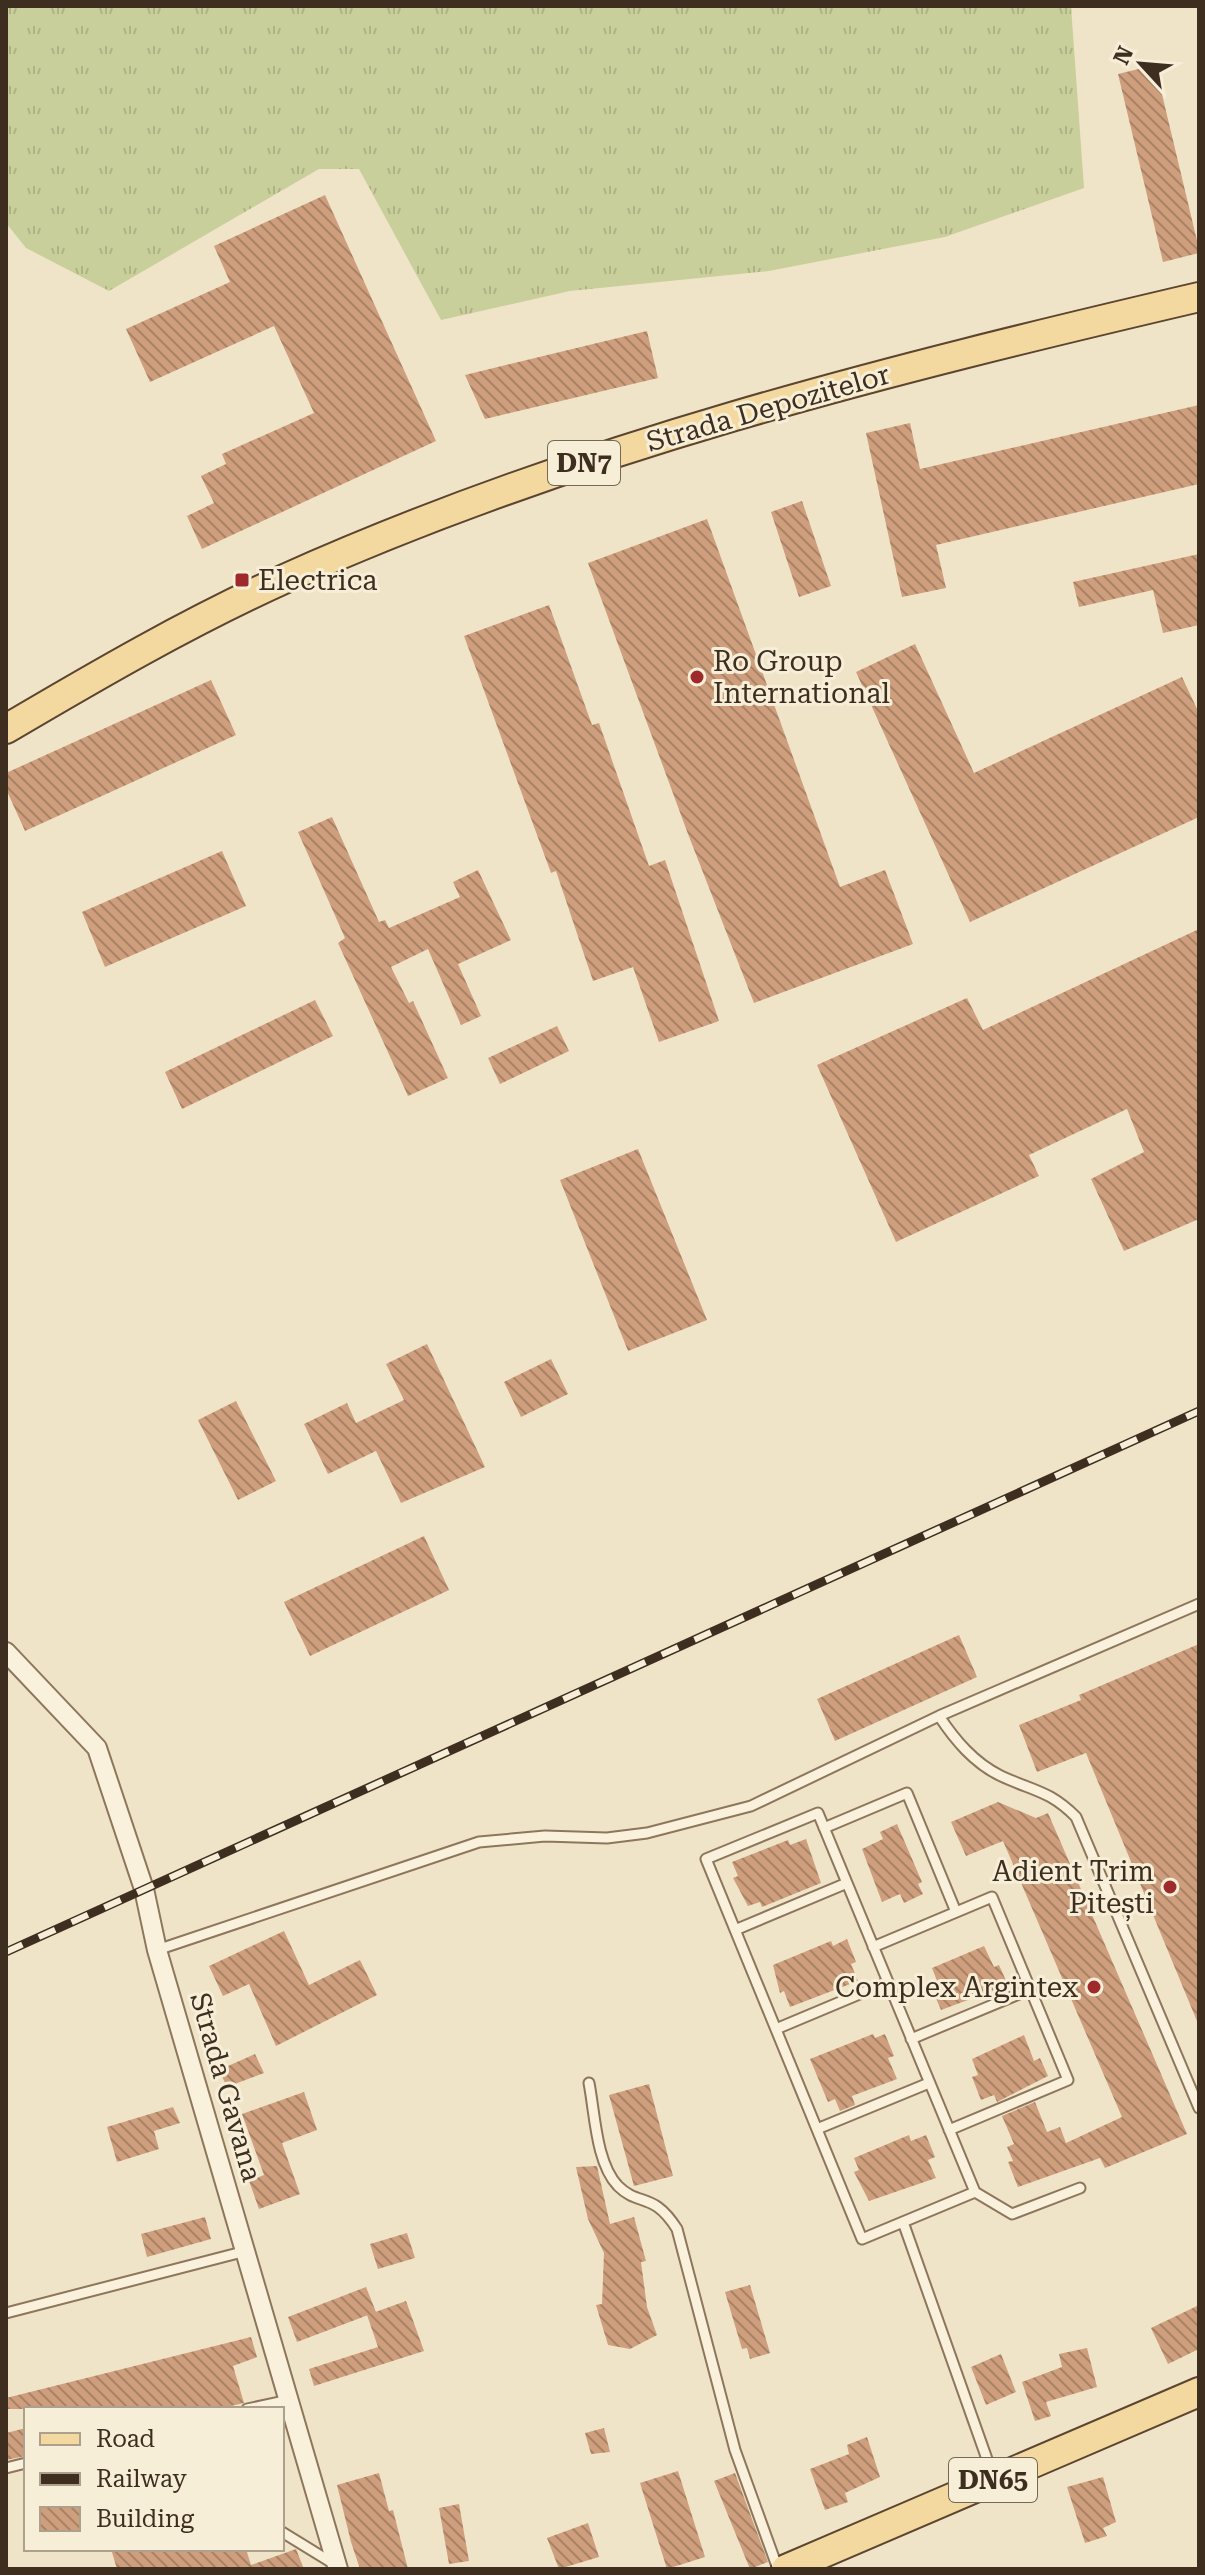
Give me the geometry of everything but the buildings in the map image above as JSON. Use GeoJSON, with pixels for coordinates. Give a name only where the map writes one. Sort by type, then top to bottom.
{"type":"FeatureCollection","features":[{"type":"Feature","properties":{"kind":"main road","name":"Strada Depozitelor"},"geometry":{"type":"LineString","coordinates":[[6,729],[101,673],[246,597],[336,557],[505,490],[632,446],[765,406],[1199,297]]}},
{"type":"Feature","properties":{"kind":"main road","name":"DN65"},"geometry":{"type":"LineString","coordinates":[[786,2569],[1199,2392]]}},
{"type":"Feature","properties":{"kind":"street","name":"Strada Gavana"},"geometry":{"type":"LineString","coordinates":[[6,1652],[97,1748],[144,1889],[157,1950],[338,2568]]}},
{"type":"Feature","properties":{"kind":"lane"},"geometry":{"type":"LineString","coordinates":[[157,1950],[479,1842],[545,1836],[607,1838],[647,1833],[751,1806],[939,1716],[1199,1604]]}},
{"type":"Feature","properties":{"kind":"lane"},"geometry":{"type":"LineString","coordinates":[[939,1716],[959,1745],[999,1775],[1055,1797],[1076,1817],[1199,2108]]}},
{"type":"Feature","properties":{"kind":"lane"},"geometry":{"type":"LineString","coordinates":[[824,1828],[907,1793],[956,1912]]}},
{"type":"Feature","properties":{"kind":"lane"},"geometry":{"type":"LineString","coordinates":[[975,2192],[862,2239],[706,1859],[818,1813],[975,2192],[1012,2214],[1080,2188]]}},
{"type":"Feature","properties":{"kind":"lane"},"geometry":{"type":"LineString","coordinates":[[735,1930],[847,1883]]}},
{"type":"Feature","properties":{"kind":"lane"},"geometry":{"type":"LineString","coordinates":[[873,1947],[992,1897],[1031,1989],[1068,2080],[949,2130]]}},
{"type":"Feature","properties":{"kind":"lane"},"geometry":{"type":"LineString","coordinates":[[776,2029],[888,1982]]}},
{"type":"Feature","properties":{"kind":"lane"},"geometry":{"type":"LineString","coordinates":[[911,2039],[1031,1989]]}},
{"type":"Feature","properties":{"kind":"lane"},"geometry":{"type":"LineString","coordinates":[[589,2083],[605,2163],[617,2185],[665,2209],[677,2229],[735,2450],[778,2569]]}},
{"type":"Feature","properties":{"kind":"lane"},"geometry":{"type":"LineString","coordinates":[[817,2129],[929,2083]]}},
{"type":"Feature","properties":{"kind":"lane"},"geometry":{"type":"LineString","coordinates":[[903,2222],[995,2480]]}},
{"type":"Feature","properties":{"kind":"lane"},"geometry":{"type":"LineString","coordinates":[[6,2313],[246,2251]]}},
{"type":"Feature","properties":{"kind":"lane"},"geometry":{"type":"LineString","coordinates":[[256,2407],[289,2400]]}},
{"type":"Feature","properties":{"kind":"lane"},"geometry":{"type":"LineString","coordinates":[[284,2533],[338,2568]]}},
{"type":"Feature","properties":{"kind":"green space"},"geometry":{"type":"Polygon","coordinates":[[[6,6],[1071,6],[1084,188],[945,237],[769,271],[570,291],[441,320],[359,169],[319,169],[109,291],[26,248],[6,223],[6,6]]]}},
{"type":"Feature","properties":{"kind":"railway"},"geometry":{"type":"LineString","coordinates":[[6,1952],[1199,1411]]}},
{"type":"Feature","properties":{"kind":"place","name":"Electrica"},"geometry":{"type":"Point","coordinates":[242,580]}},
{"type":"Feature","properties":{"kind":"place","name":"Ro Group International"},"geometry":{"type":"Point","coordinates":[697,677]}},
{"type":"Feature","properties":{"kind":"place","name":"Adient Trim Pitești"},"geometry":{"type":"Point","coordinates":[1170,1887]}},
{"type":"Feature","properties":{"kind":"place","name":"Complex Argintex"},"geometry":{"type":"Point","coordinates":[1094,1987]}}]}
